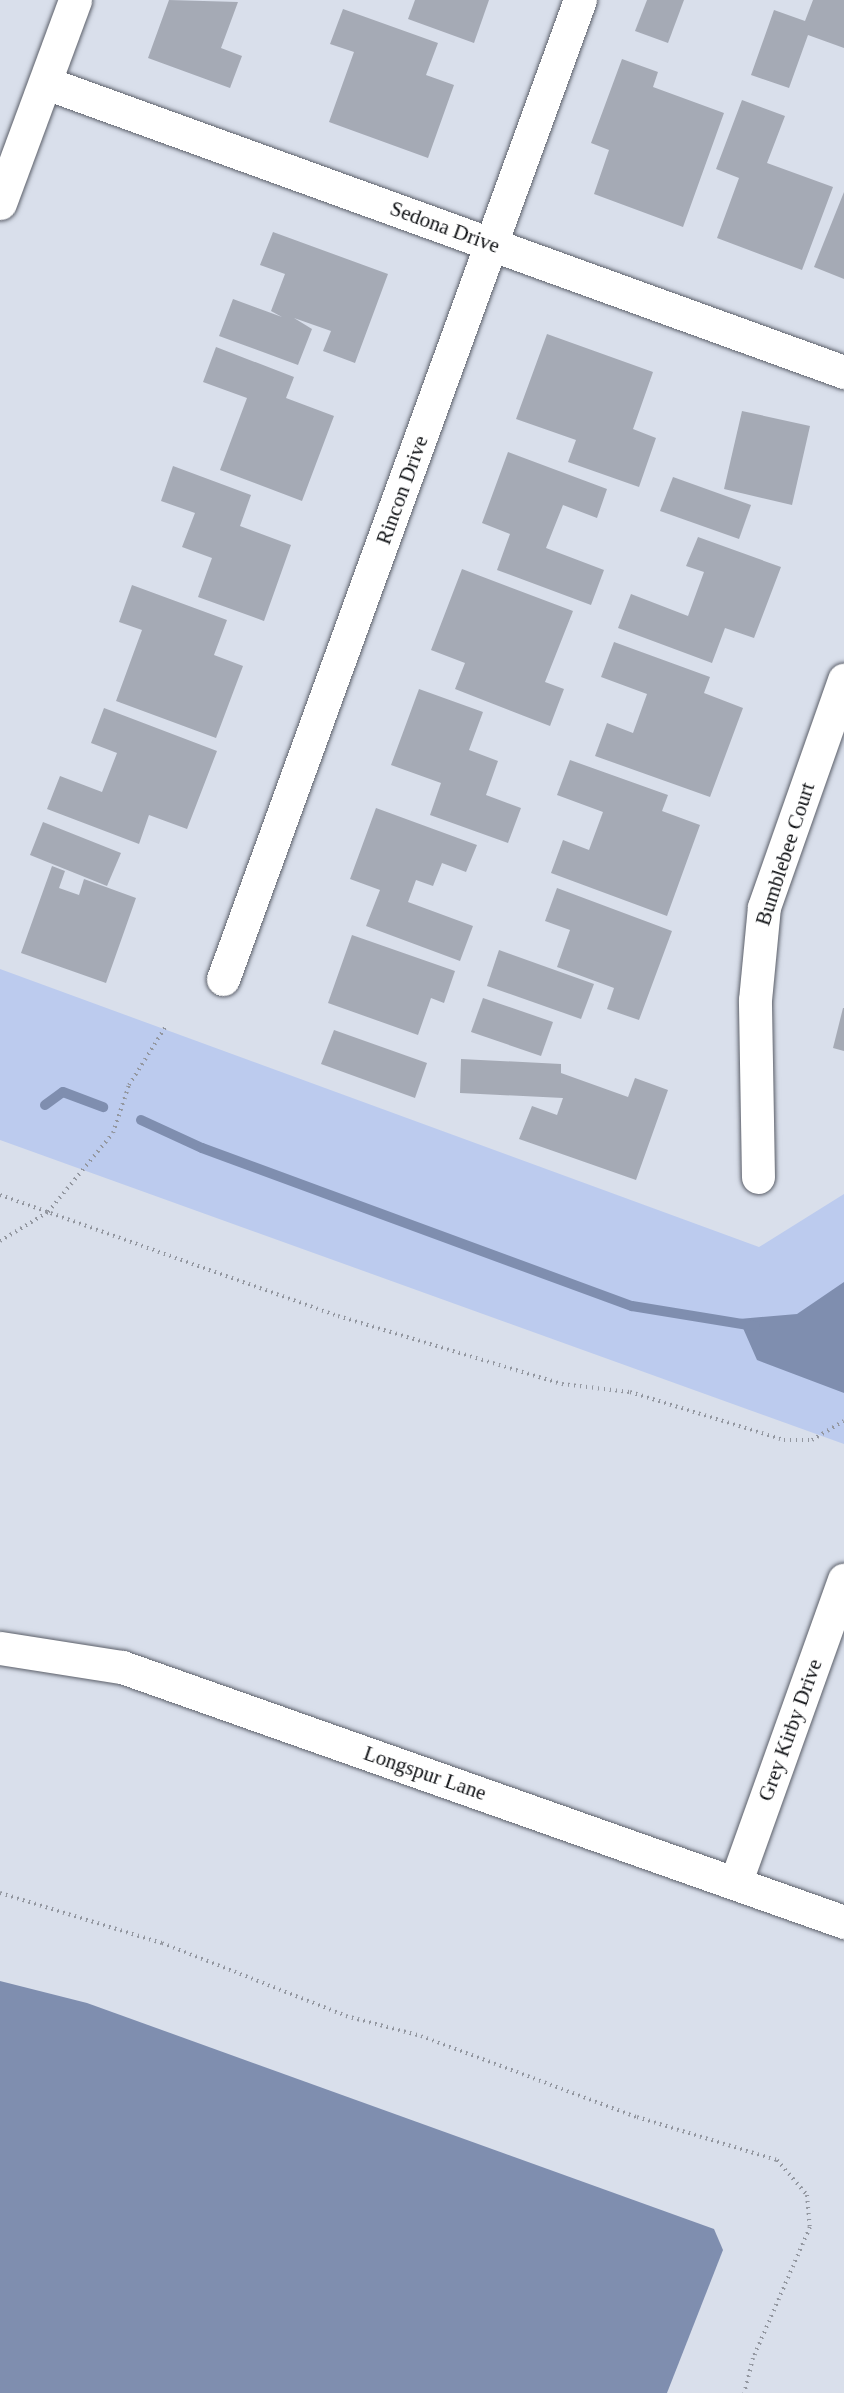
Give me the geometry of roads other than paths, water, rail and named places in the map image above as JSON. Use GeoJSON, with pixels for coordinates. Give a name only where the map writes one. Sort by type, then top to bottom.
{"type":"FeatureCollection","features":[{"type":"Feature","properties":{"kind":"street"},"geometry":{"type":"LineString","coordinates":[[0,203],[75,0]]}},
{"type":"Feature","properties":{"kind":"street","name":"Rincon Drive"},"geometry":{"type":"LineString","coordinates":[[223,979],[580,0]]}},
{"type":"Feature","properties":{"kind":"street","name":"Sedona Drive"},"geometry":{"type":"LineString","coordinates":[[46,83],[844,372]]}},
{"type":"Feature","properties":{"kind":"street","name":"Bumblebee Court"},"geometry":{"type":"LineString","coordinates":[[758,1177],[755,1000],[764,908],[844,680]]}},
{"type":"Feature","properties":{"kind":"street","name":"Grey Kirby Drive"},"geometry":{"type":"LineString","coordinates":[[736,1881],[844,1580]]}},
{"type":"Feature","properties":{"kind":"street","name":"Longspur Lane"},"geometry":{"type":"LineString","coordinates":[[0,1648],[122,1667],[736,1881],[844,1922]]}},
{"type":"Feature","properties":{"kind":"waterway"},"geometry":{"type":"LineString","coordinates":[[45,1105],[63,1092],[103,1107]]}},
{"type":"Feature","properties":{"kind":"waterway"},"geometry":{"type":"LineString","coordinates":[[141,1120],[202,1148],[632,1306],[754,1326]]}}]}
